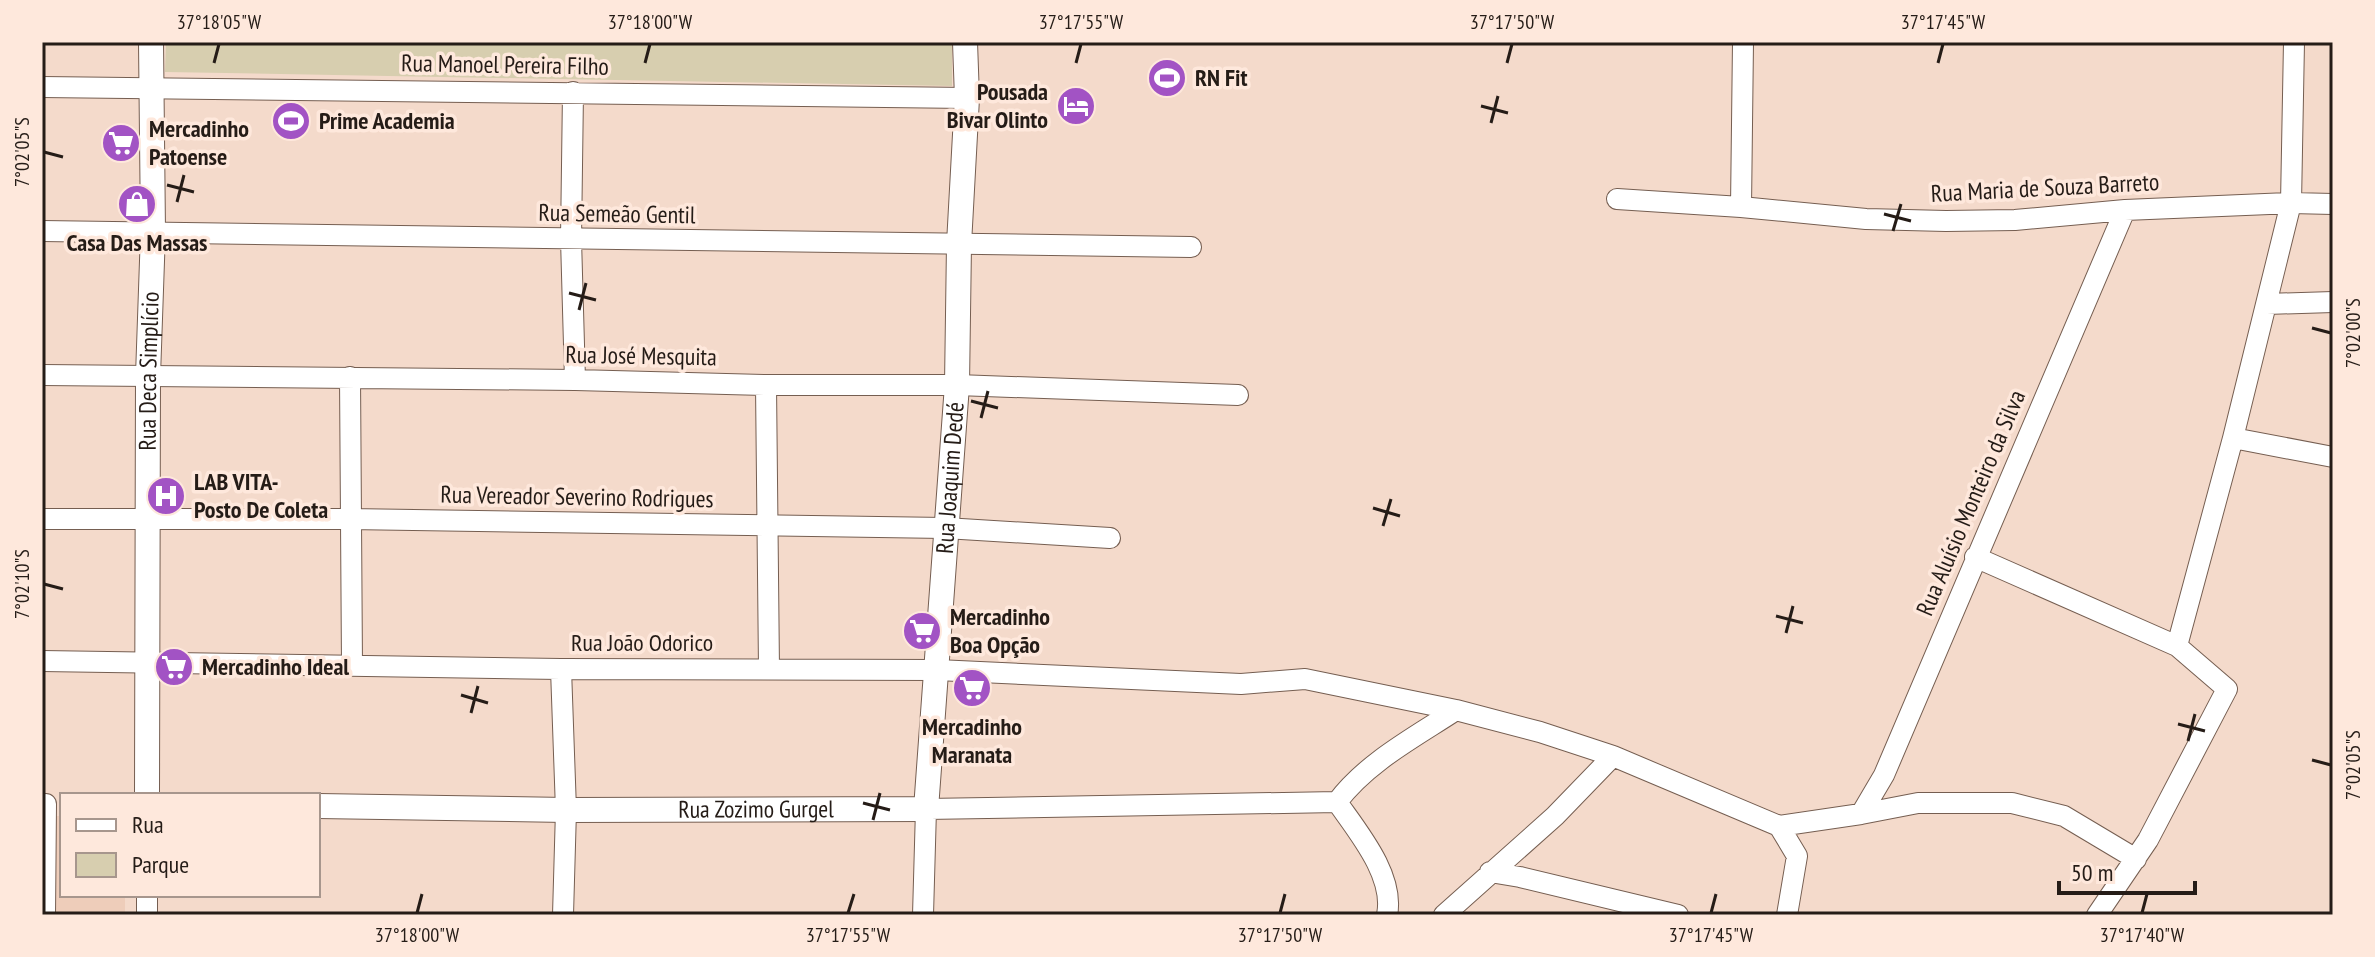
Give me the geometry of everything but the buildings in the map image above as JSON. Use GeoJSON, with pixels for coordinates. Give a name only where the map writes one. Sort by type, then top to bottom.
{"type":"FeatureCollection","features":[{"type":"Feature","properties":{"kind":"street","name":"Rua Deca Simplício"},"geometry":{"type":"LineString","coordinates":[[147,793],[148,376],[153,232],[151,42]]}},
{"type":"Feature","properties":{"kind":"street","name":"Rua Joaquim Dedé"},"geometry":{"type":"LineString","coordinates":[[923,915],[926,809],[957,385],[959,244],[967,98],[965,42]]}},
{"type":"Feature","properties":{"kind":"street"},"geometry":{"type":"LineString","coordinates":[[1741,207],[1743,42]]}},
{"type":"Feature","properties":{"kind":"street"},"geometry":{"type":"LineString","coordinates":[[2177,646],[2291,203],[2294,42]]}},
{"type":"Feature","properties":{"kind":"street","name":"Rua Manoel Pereira Filho"},"geometry":{"type":"LineString","coordinates":[[42,87],[967,98]]}},
{"type":"Feature","properties":{"kind":"street"},"geometry":{"type":"LineString","coordinates":[[573,92],[571,239],[575,380]]}},
{"type":"Feature","properties":{"kind":"street","name":"Rua Maria de Souza Barreto"},"geometry":{"type":"LineString","coordinates":[[1617,199],[1866,219],[1946,221],[2015,220],[2125,210],[2333,204]]}},
{"type":"Feature","properties":{"kind":"street","name":"Rua Aluísio Monteiro da Silva"},"geometry":{"type":"LineString","coordinates":[[1861,814],[1884,775],[2125,210]]}},
{"type":"Feature","properties":{"kind":"street","name":"Rua Semeão Gentil"},"geometry":{"type":"LineString","coordinates":[[42,231],[1191,247]]}},
{"type":"Feature","properties":{"kind":"street"},"geometry":{"type":"LineString","coordinates":[[2267,304],[2333,302]]}},
{"type":"Feature","properties":{"kind":"street","name":"Rua José Mesquita"},"geometry":{"type":"LineString","coordinates":[[42,375],[957,385],[1238,395]]}},
{"type":"Feature","properties":{"kind":"street"},"geometry":{"type":"LineString","coordinates":[[350,377],[352,665]]}},
{"type":"Feature","properties":{"kind":"street"},"geometry":{"type":"LineString","coordinates":[[766,385],[769,669]]}},
{"type":"Feature","properties":{"kind":"street"},"geometry":{"type":"LineString","coordinates":[[2233,438],[2333,457]]}},
{"type":"Feature","properties":{"kind":"street","name":"Rua Vereador Severino Rodrigues"},"geometry":{"type":"LineString","coordinates":[[42,519],[349,519],[945,528],[1110,538]]}},
{"type":"Feature","properties":{"kind":"street"},"geometry":{"type":"LineString","coordinates":[[1975,557],[2177,646],[2227,689],[2136,859],[2097,915]]}},
{"type":"Feature","properties":{"kind":"street","name":"Rua João Odorico"},"geometry":{"type":"LineString","coordinates":[[42,661],[561,669],[937,670],[1241,684],[1305,679],[1456,710],[1540,732],[1613,756],[1779,826]]}},
{"type":"Feature","properties":{"kind":"street"},"geometry":{"type":"LineString","coordinates":[[561,669],[566,810],[563,915]]}},
{"type":"Feature","properties":{"kind":"street"},"geometry":{"type":"LineString","coordinates":[[1387,915],[1388,887],[1365,842],[1337,802],[1348,787],[1389,754],[1456,710]]}},
{"type":"Feature","properties":{"kind":"street"},"geometry":{"type":"LineString","coordinates":[[1444,915],[1555,816],[1613,756]]}},
{"type":"Feature","properties":{"kind":"street","name":"Rua Zozimo Gurgel"},"geometry":{"type":"LineString","coordinates":[[320,806],[566,810],[926,809],[1337,802]]}},
{"type":"Feature","properties":{"kind":"street"},"geometry":{"type":"LineString","coordinates":[[1787,915],[1797,856],[1779,826],[1918,803],[2012,803],[2064,816],[2136,859]]}},
{"type":"Feature","properties":{"kind":"street"},"geometry":{"type":"LineString","coordinates":[[45,915],[50,804]]}},
{"type":"Feature","properties":{"kind":"street"},"geometry":{"type":"LineString","coordinates":[[1490,872],[1678,915]]}},
{"type":"Feature","properties":{"kind":"shaded area"},"geometry":{"type":"Polygon","coordinates":[[[53,816],[60,816],[60,897],[125,897],[125,915],[51,915],[53,816]]]}},
{"type":"Feature","properties":{"kind":"green space"},"geometry":{"type":"Polygon","coordinates":[[[166,42],[952,42],[952,86],[165,72],[166,42]]]}},
{"type":"Feature","properties":{"kind":"place","name":"RN Fit"},"geometry":{"type":"Point","coordinates":[1167,78]}},
{"type":"Feature","properties":{"kind":"place","name":"Pousada Bivar Olinto"},"geometry":{"type":"Point","coordinates":[1076,106]}},
{"type":"Feature","properties":{"kind":"place","name":"Prime Academia"},"geometry":{"type":"Point","coordinates":[291,121]}},
{"type":"Feature","properties":{"kind":"place","name":"Mercadinho Patoense"},"geometry":{"type":"Point","coordinates":[121,143]}},
{"type":"Feature","properties":{"kind":"place","name":"Casa Das Massas"},"geometry":{"type":"Point","coordinates":[137,204]}},
{"type":"Feature","properties":{"kind":"place","name":"LAB VITA- Posto De Coleta"},"geometry":{"type":"Point","coordinates":[166,496]}},
{"type":"Feature","properties":{"kind":"place","name":"Mercadinho Boa Opção"},"geometry":{"type":"Point","coordinates":[922,631]}},
{"type":"Feature","properties":{"kind":"place","name":"Mercadinho Ideal"},"geometry":{"type":"Point","coordinates":[174,667]}},
{"type":"Feature","properties":{"kind":"place","name":"Mercadinho Maranata"},"geometry":{"type":"Point","coordinates":[972,688]}}]}
